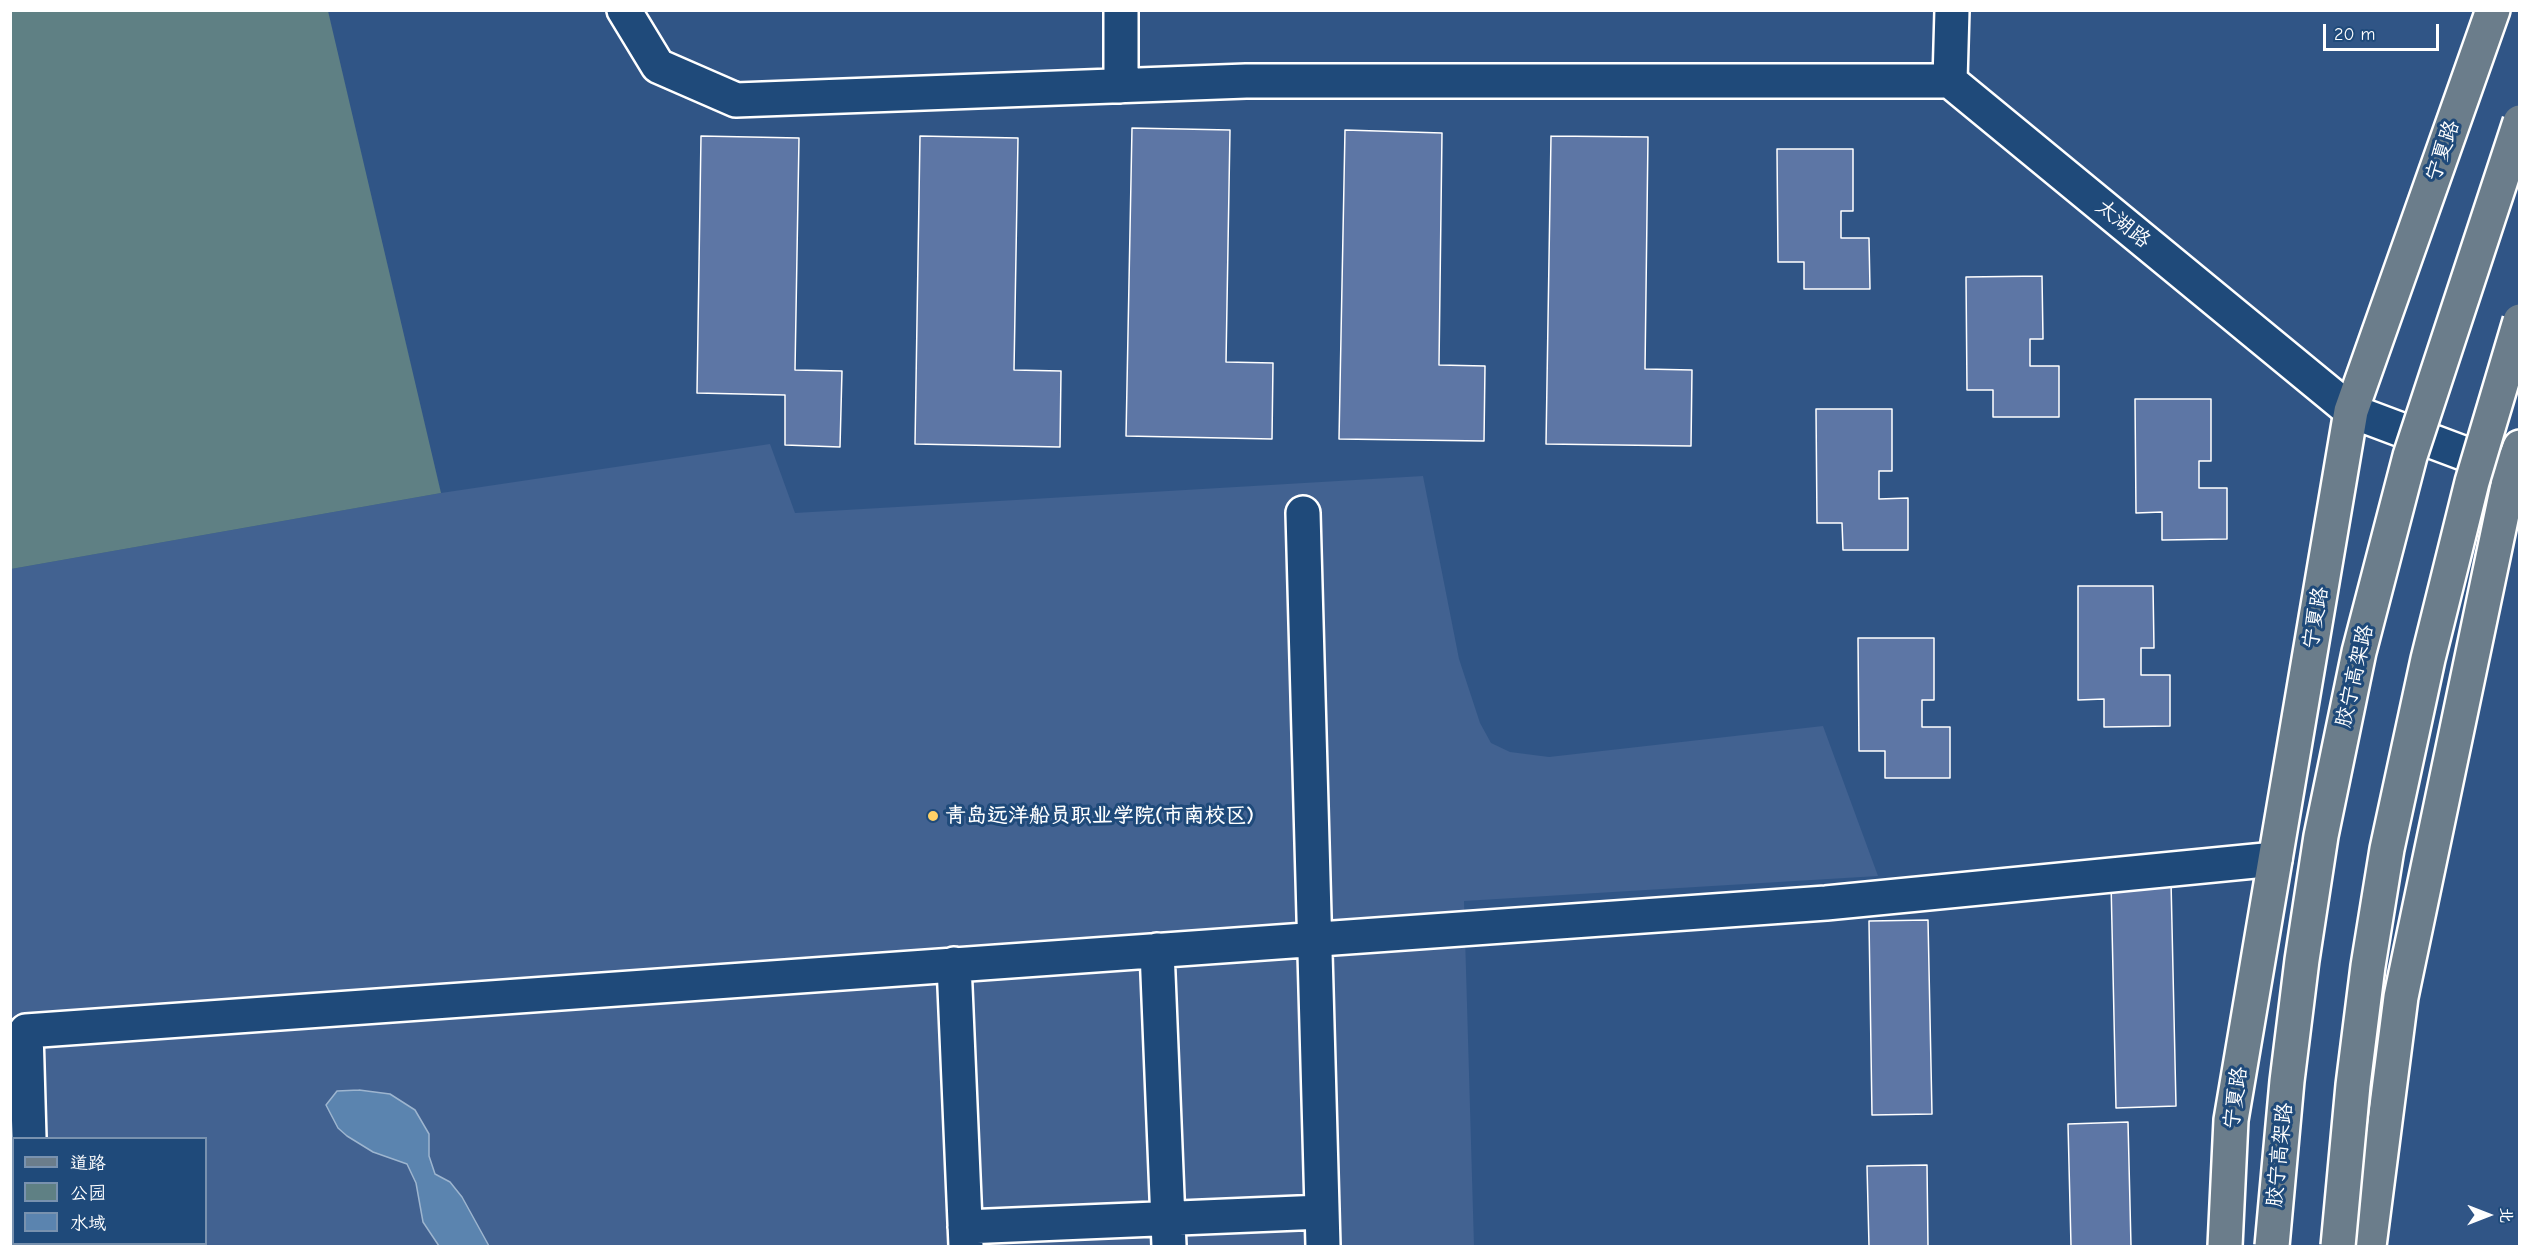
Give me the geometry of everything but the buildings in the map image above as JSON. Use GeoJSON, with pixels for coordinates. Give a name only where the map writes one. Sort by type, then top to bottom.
{"type":"FeatureCollection","features":[{"type":"Feature","properties":{"kind":"main road","name":"宁夏路"},"geometry":{"type":"LineString","coordinates":[[2225,1246],[2231,1120],[2351,411],[2493,10]]}},
{"type":"Feature","properties":{"kind":"main road","name":"胶宁高架路"},"geometry":{"type":"LineString","coordinates":[[2272,1246],[2287,1081],[2304,949],[2322,836],[2359,652],[2410,456],[2520,122]]}},
{"type":"Feature","properties":{"kind":"main road"},"geometry":{"type":"LineString","coordinates":[[2338,1246],[2353,1085],[2368,966],[2387,849],[2428,659],[2472,482],[2520,321]]}},
{"type":"Feature","properties":{"kind":"main road"},"geometry":{"type":"LineString","coordinates":[[2369,1246],[2402,997],[2517,463]]}},
{"type":"Feature","properties":{"kind":"street"},"geometry":{"type":"LineString","coordinates":[[624,10],[658,66],[736,100],[1246,81],[1950,81],[1952,10]]}},
{"type":"Feature","properties":{"kind":"street"},"geometry":{"type":"LineString","coordinates":[[1121,10],[1121,86]]}},
{"type":"Feature","properties":{"kind":"street","name":"太湖路"},"geometry":{"type":"LineString","coordinates":[[1950,81],[2351,411],[2517,463]]}},
{"type":"Feature","properties":{"kind":"street"},"geometry":{"type":"LineString","coordinates":[[1303,513],[1323,1246]]}},
{"type":"Feature","properties":{"kind":"street"},"geometry":{"type":"LineString","coordinates":[[29,1137],[18,1032],[1826,903],[2275,859]]}},
{"type":"Feature","properties":{"kind":"street"},"geometry":{"type":"LineString","coordinates":[[1156,950],[1169,1232]]}},
{"type":"Feature","properties":{"kind":"street"},"geometry":{"type":"LineString","coordinates":[[954,964],[966,1237],[1169,1232],[1322,1212]]}},
{"type":"Feature","properties":{"kind":"shaded area","name":"青岛远洋船员职业学院(市南校区)"},"geometry":{"type":"Polygon","coordinates":[[[770,444],[795,513],[1423,476],[1459,659],[1480,723],[1491,743],[1510,752],[1549,757],[1823,726],[1878,876],[1464,901],[1474,1246],[11,1246],[11,569],[441,493],[770,444]]]}},
{"type":"Feature","properties":{"kind":"green space"},"geometry":{"type":"Polygon","coordinates":[[[11,10],[328,11],[441,493],[11,569],[11,10]]]}},
{"type":"Feature","properties":{"kind":"water"},"geometry":{"type":"Polygon","coordinates":[[[359,1090],[390,1094],[415,1110],[429,1134],[429,1156],[435,1174],[450,1182],[462,1197],[489,1246],[439,1246],[423,1222],[416,1183],[407,1164],[373,1152],[338,1128],[326,1105],[337,1091],[359,1090]]]}},
{"type":"Feature","properties":{"kind":"place","name":"青岛远洋船员职业学院(市南校区)"},"geometry":{"type":"Point","coordinates":[933,816]}}]}
